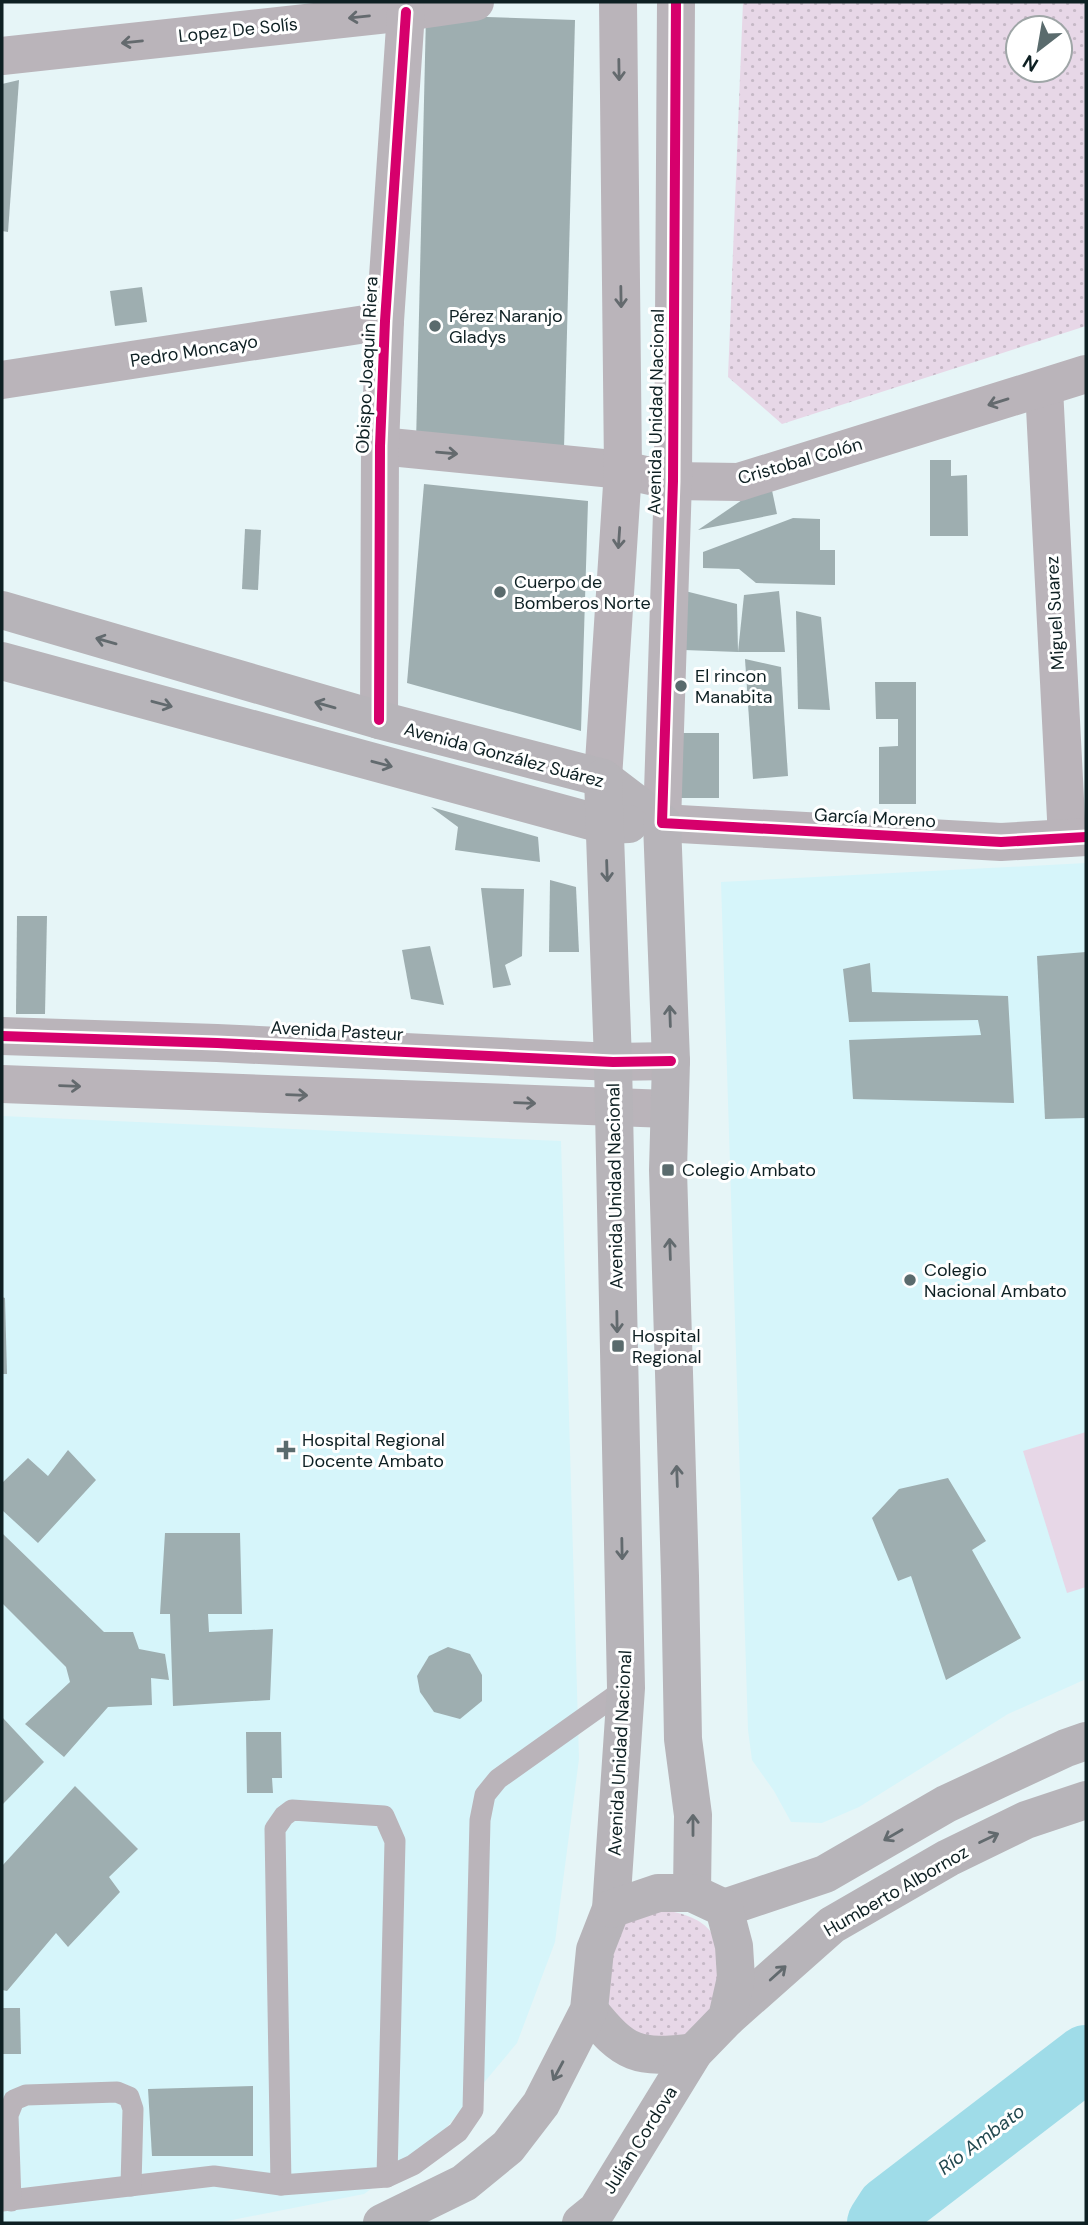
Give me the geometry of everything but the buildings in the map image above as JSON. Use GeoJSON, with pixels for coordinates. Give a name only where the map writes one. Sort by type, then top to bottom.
{"type":"FeatureCollection","features":[{"type":"Feature","properties":{"kind":"main road","name":"Avenida González Suárez"},"geometry":{"type":"LineString","coordinates":[[2,610],[379,720],[603,778],[662,823]]}},
{"type":"Feature","properties":{"kind":"main road"},"geometry":{"type":"LineString","coordinates":[[2,661],[605,825],[662,823]]}},
{"type":"Feature","properties":{"kind":"main road","name":"Avenida Unidad Nacional"},"geometry":{"type":"LineString","coordinates":[[603,778],[613,1062],[626,1688],[611,1909]]}},
{"type":"Feature","properties":{"kind":"main road","name":"Avenida Unidad Nacional"},"geometry":{"type":"LineString","coordinates":[[662,823],[671,1061],[668,1109],[683,1739],[708,1901]]}},
{"type":"Feature","properties":{"kind":"main road"},"geometry":{"type":"LineString","coordinates":[[382,2223],[464,2183],[508,2147],[541,2104],[589,2010],[595,1950],[611,1909],[658,1893],[708,1901],[825,1874],[946,1804],[1086,1741]]}},
{"type":"Feature","properties":{"kind":"main road","name":"Humberto Albornoz"},"geometry":{"type":"LineString","coordinates":[[727,2018],[832,1925],[948,1858],[1026,1819],[1086,1800]]}},
{"type":"Feature","properties":{"kind":"main road"},"geometry":{"type":"LineString","coordinates":[[589,2010],[611,2037],[634,2052],[658,2056],[694,2052],[727,2018],[736,1978],[734,1945],[708,1901]]}},
{"type":"Feature","properties":{"kind":"main road","name":"Julián Cordova"},"geometry":{"type":"LineString","coordinates":[[581,2223],[597,2210],[694,2052]]}},
{"type":"Feature","properties":{"kind":"street","name":"Lopez De Solís"},"geometry":{"type":"LineString","coordinates":[[2,56],[406,12],[475,2]]}},
{"type":"Feature","properties":{"kind":"street","name":"Avenida Unidad Nacional"},"geometry":{"type":"LineString","coordinates":[[603,778],[623,470],[618,2]]}},
{"type":"Feature","properties":{"kind":"street","name":"Avenida Unidad Nacional"},"geometry":{"type":"LineString","coordinates":[[662,823],[673,481],[676,2]]}},
{"type":"Feature","properties":{"kind":"street","name":"Obispo Joaquin Riera"},"geometry":{"type":"LineString","coordinates":[[379,720],[380,446],[385,321],[406,12]]}},
{"type":"Feature","properties":{"kind":"street","name":"Pedro Moncayo"},"geometry":{"type":"LineString","coordinates":[[2,380],[385,321]]}},
{"type":"Feature","properties":{"kind":"street","name":"Cristobal Colón"},"geometry":{"type":"LineString","coordinates":[[380,446],[623,470],[673,481],[739,482],[1086,374]]}},
{"type":"Feature","properties":{"kind":"street","name":"Miguel Suarez"},"geometry":{"type":"LineString","coordinates":[[1044,388],[1077,837]]}},
{"type":"Feature","properties":{"kind":"street","name":"García Moreno"},"geometry":{"type":"LineString","coordinates":[[662,823],[1001,842],[1077,837]]}},
{"type":"Feature","properties":{"kind":"street","name":"Avenida Pasteur"},"geometry":{"type":"LineString","coordinates":[[2,1036],[613,1062],[671,1061]]}},
{"type":"Feature","properties":{"kind":"street"},"geometry":{"type":"LineString","coordinates":[[2,1084],[668,1109]]}},
{"type":"Feature","properties":{"kind":"lane"},"geometry":{"type":"LineString","coordinates":[[131,2186],[133,2109],[129,2097],[117,2092],[26,2095],[15,2100],[8,2115],[7,2201],[214,2176],[281,2185],[387,2177],[413,2165],[458,2132],[472,2110],[480,1820],[485,1794],[498,1779],[626,1688]]}},
{"type":"Feature","properties":{"kind":"lane"},"geometry":{"type":"LineString","coordinates":[[281,2185],[275,1829],[292,1810],[384,1816],[395,1841],[387,2177]]}},
{"type":"Feature","properties":{"kind":"shaded area"},"geometry":{"type":"Polygon","coordinates":[[[743,2],[1086,2],[1086,326],[782,424],[728,377],[743,2]]]}},
{"type":"Feature","properties":{"kind":"shaded area","name":"Colegio Nacional Ambato"},"geometry":{"type":"Polygon","coordinates":[[[1086,863],[1086,1679],[1008,1714],[859,1807],[822,1823],[791,1822],[774,1791],[752,1760],[748,1730],[721,882],[1086,863]]]}},
{"type":"Feature","properties":{"kind":"shaded area","name":"Hospital Regional Docente Ambato"},"geometry":{"type":"Polygon","coordinates":[[[2,1116],[561,1141],[579,1759],[555,1942],[517,2043],[431,2146],[364,2194],[217,2223],[2,2223],[2,1116]]]}},
{"type":"Feature","properties":{"kind":"shaded area"},"geometry":{"type":"Polygon","coordinates":[[[1086,1432],[1086,1587],[1067,1593],[1023,1451],[1086,1432]]]}},
{"type":"Feature","properties":{"kind":"shaded area"},"geometry":{"type":"Polygon","coordinates":[[[665,1910],[695,1919],[712,1933],[721,1954],[728,1983],[692,2035],[648,2040],[611,2016],[600,1955],[625,1921],[665,1910]]]}},
{"type":"Feature","properties":{"kind":"waterway","name":"Río Ambato"},"geometry":{"type":"LineString","coordinates":[[880,2223],[889,2209],[1086,2058]]}},
{"type":"Feature","properties":{"kind":"cycle path"},"geometry":{"type":"LineString","coordinates":[[676,2],[673,481],[662,823],[1001,842],[1086,837]]}},
{"type":"Feature","properties":{"kind":"cycle path"},"geometry":{"type":"LineString","coordinates":[[379,720],[380,446],[385,321],[406,12]]}},
{"type":"Feature","properties":{"kind":"cycle path"},"geometry":{"type":"LineString","coordinates":[[2,1036],[217,1043],[613,1062],[671,1061]]}},
{"type":"Feature","properties":{"kind":"place","name":"Pérez Naranjo Gladys"},"geometry":{"type":"Point","coordinates":[435,326]}},
{"type":"Feature","properties":{"kind":"place","name":"Cuerpo de Bomberos Norte"},"geometry":{"type":"Point","coordinates":[500,592]}},
{"type":"Feature","properties":{"kind":"place","name":"El rincon Manabita"},"geometry":{"type":"Point","coordinates":[681,686]}},
{"type":"Feature","properties":{"kind":"place","name":"Colegio Ambato"},"geometry":{"type":"Point","coordinates":[668,1170]}},
{"type":"Feature","properties":{"kind":"place","name":"Colegio Nacional Ambato"},"geometry":{"type":"Point","coordinates":[910,1280]}},
{"type":"Feature","properties":{"kind":"place","name":"Hospital Regional"},"geometry":{"type":"Point","coordinates":[618,1346]}},
{"type":"Feature","properties":{"kind":"place","name":"Hospital Regional Docente Ambato"},"geometry":{"type":"Point","coordinates":[286,1450]}}]}
